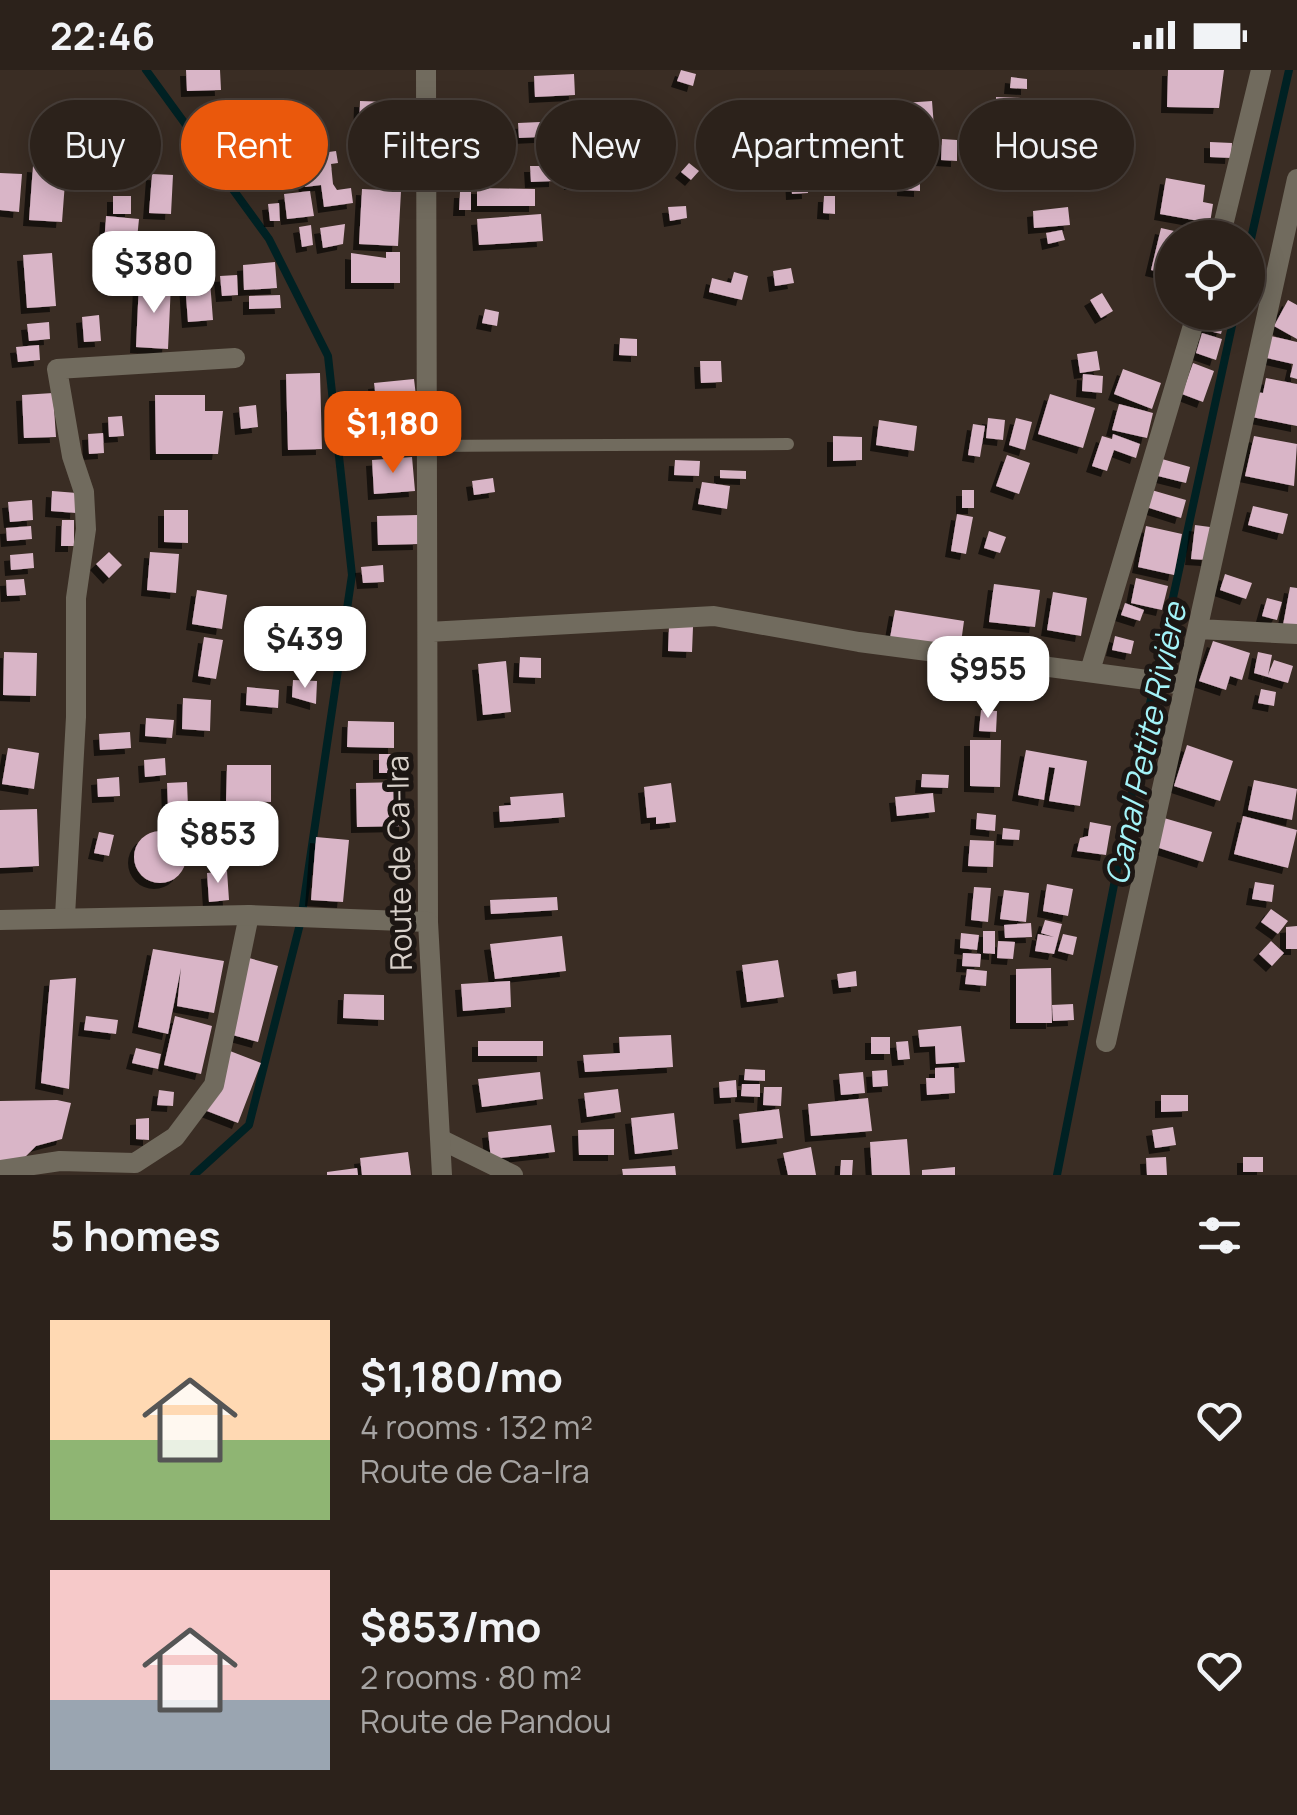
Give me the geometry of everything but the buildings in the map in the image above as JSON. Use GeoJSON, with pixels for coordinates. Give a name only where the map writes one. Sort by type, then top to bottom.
{"type":"FeatureCollection","features":[{"type":"Feature","properties":{"kind":"street","name":"Route de Ca-Ira"},"geometry":{"type":"LineString","coordinates":[[426,70],[428,922],[442,1175]]}},
{"type":"Feature","properties":{"kind":"street"},"geometry":{"type":"LineString","coordinates":[[1224,220],[1261,70]]}},
{"type":"Feature","properties":{"kind":"street"},"geometry":{"type":"LineString","coordinates":[[1106,1042],[1297,179]]}},
{"type":"Feature","properties":{"kind":"street"},"geometry":{"type":"LineString","coordinates":[[1090,671],[1192,330]]}},
{"type":"Feature","properties":{"kind":"street"},"geometry":{"type":"LineString","coordinates":[[66,916],[76,717],[76,598],[86,530],[84,492],[72,456],[57,369],[235,358]]}},
{"type":"Feature","properties":{"kind":"street"},"geometry":{"type":"LineString","coordinates":[[428,632],[714,616],[859,642],[1186,686]]}},
{"type":"Feature","properties":{"kind":"street"},"geometry":{"type":"LineString","coordinates":[[1198,629],[1297,634]]}},
{"type":"Feature","properties":{"kind":"street"},"geometry":{"type":"LineString","coordinates":[[1,923],[66,916],[250,916],[428,922]]}},
{"type":"Feature","properties":{"kind":"street"},"geometry":{"type":"LineString","coordinates":[[0,1170],[60,1161],[135,1164],[175,1137],[214,1086],[250,916]]}},
{"type":"Feature","properties":{"kind":"street"},"geometry":{"type":"LineString","coordinates":[[442,1140],[512,1175]]}},
{"type":"Feature","properties":{"kind":"lane"},"geometry":{"type":"LineString","coordinates":[[428,446],[788,444]]}},
{"type":"Feature","properties":{"kind":"waterway"},"geometry":{"type":"LineString","coordinates":[[146,70],[269,239],[328,356],[352,575],[301,920],[249,1125],[194,1175]]}},
{"type":"Feature","properties":{"kind":"waterway","name":"Canal Petite Rivière"},"geometry":{"type":"LineString","coordinates":[[1255,220],[1289,70]]}},
{"type":"Feature","properties":{"kind":"waterway","name":"Canal Petite Rivière"},"geometry":{"type":"LineString","coordinates":[[1057,1175],[1146,722],[1231,330]]}}]}
